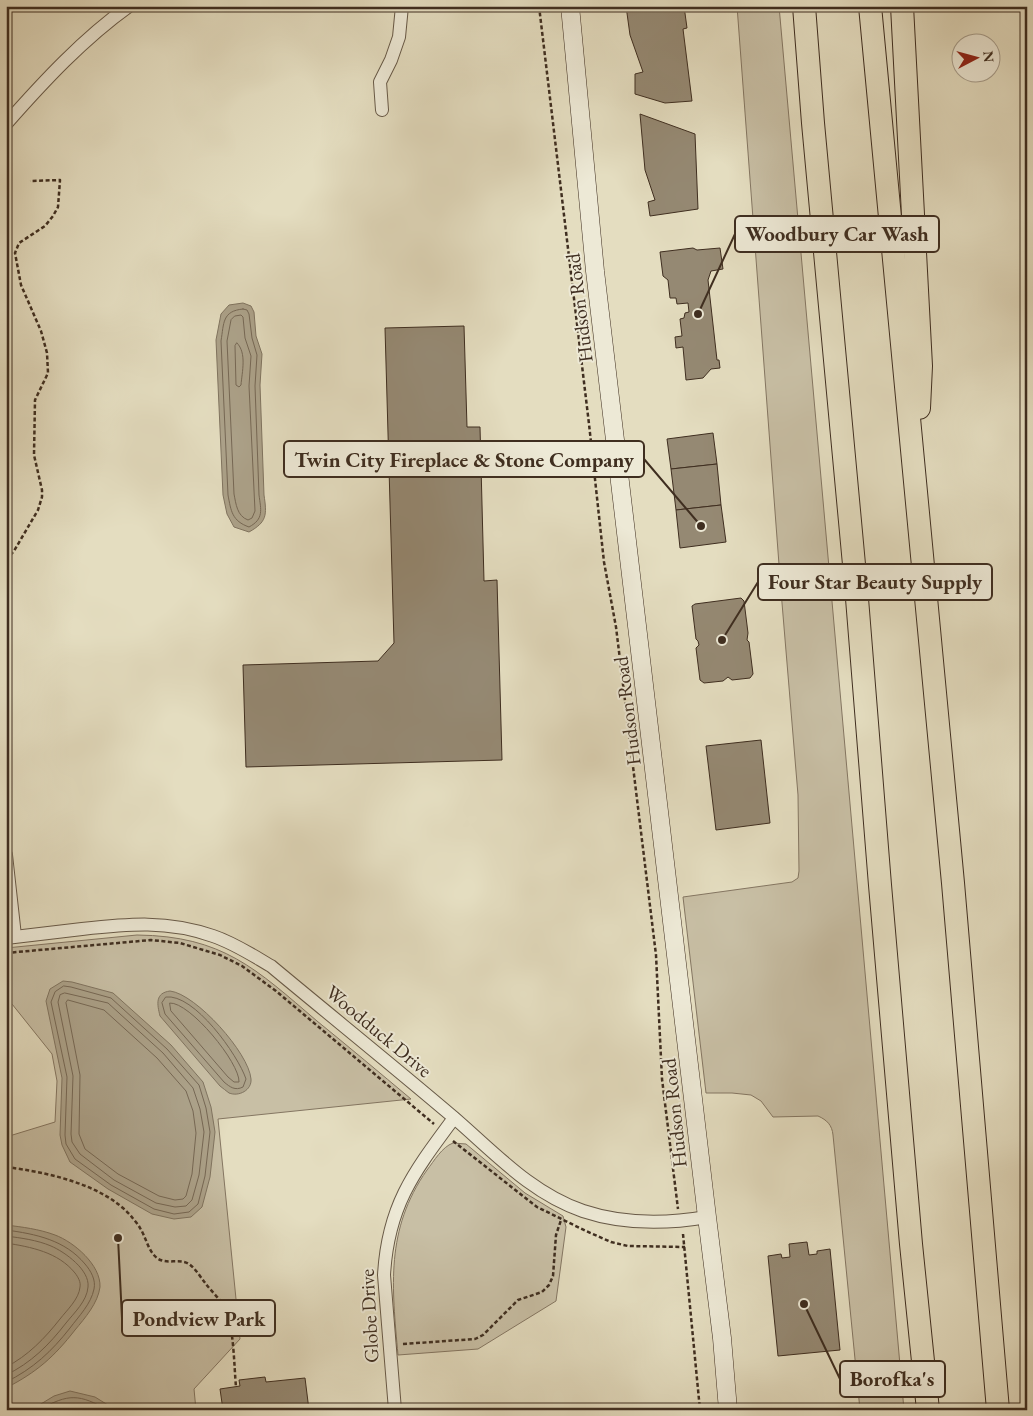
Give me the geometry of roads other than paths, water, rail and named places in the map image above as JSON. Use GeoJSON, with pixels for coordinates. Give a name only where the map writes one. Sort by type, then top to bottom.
{"type":"FeatureCollection","features":[{"type":"Feature","properties":{"kind":"highway"},"geometry":{"type":"LineString","coordinates":[[870,6],[953,884],[998,1410]]}},
{"type":"Feature","properties":{"kind":"highway"},"geometry":{"type":"LineString","coordinates":[[902,6],[921,366],[915,491]]}},
{"type":"Feature","properties":{"kind":"highway"},"geometry":{"type":"LineString","coordinates":[[804,10],[856,586],[911,1244],[928,1410]]}},
{"type":"Feature","properties":{"kind":"highway"},"geometry":{"type":"LineString","coordinates":[[911,1244],[918,1410]]}},
{"type":"Feature","properties":{"kind":"street"},"geometry":{"type":"LineString","coordinates":[[6,124],[52,73],[109,21],[129,6]]}},
{"type":"Feature","properties":{"kind":"street"},"geometry":{"type":"LineString","coordinates":[[382,110],[380,82],[391,60],[399,37],[402,6]]}},
{"type":"Feature","properties":{"kind":"street","name":"Hudson Road"},"geometry":{"type":"LineString","coordinates":[[570,6],[595,271],[722,1338],[728,1410]]}},
{"type":"Feature","properties":{"kind":"street"},"geometry":{"type":"LineString","coordinates":[[6,855],[11,937]]}},
{"type":"Feature","properties":{"kind":"street","name":"Woodduck Drive"},"geometry":{"type":"LineString","coordinates":[[11,937],[134,924],[158,924],[184,928],[214,936],[245,950],[271,966],[454,1118],[522,1178],[553,1198],[583,1211],[618,1219],[681,1221],[707,1217]]}},
{"type":"Feature","properties":{"kind":"street","name":"Globe Drive"},"geometry":{"type":"LineString","coordinates":[[395,1410],[384,1283],[385,1256],[389,1233],[397,1207],[408,1184],[420,1163],[454,1118]]}},
{"type":"Feature","properties":{"kind":"water"},"geometry":{"type":"Polygon","coordinates":[[[243,303],[251,306],[254,312],[256,336],[262,354],[260,385],[265,513],[259,525],[249,532],[234,527],[227,514],[223,495],[216,340],[221,314],[229,305],[243,303]]]}},
{"type":"Feature","properties":{"kind":"water"},"geometry":{"type":"Polygon","coordinates":[[[63,981],[113,993],[171,1045],[203,1082],[211,1107],[215,1132],[210,1177],[202,1207],[191,1217],[174,1219],[152,1214],[108,1189],[70,1162],[62,1145],[60,1135],[62,1078],[46,1001],[50,989],[63,981]]]}},
{"type":"Feature","properties":{"kind":"water"},"geometry":{"type":"Polygon","coordinates":[[[170,991],[193,1002],[207,1013],[231,1041],[248,1068],[251,1079],[251,1083],[244,1092],[237,1094],[229,1093],[220,1086],[160,1016],[159,997],[165,992],[170,991]]]}},
{"type":"Feature","properties":{"kind":"water"},"geometry":{"type":"Polygon","coordinates":[[[6,1225],[43,1231],[70,1243],[85,1255],[91,1263],[99,1279],[100,1287],[97,1299],[90,1310],[60,1348],[36,1370],[6,1388],[6,1225]]]}},
{"type":"Feature","properties":{"kind":"water"},"geometry":{"type":"Polygon","coordinates":[[[70,1391],[95,1397],[116,1410],[31,1410],[54,1396],[70,1391]]]}},
{"type":"Feature","properties":{"kind":"place","name":"Woodbury Car Wash"},"geometry":{"type":"Point","coordinates":[698,314]}},
{"type":"Feature","properties":{"kind":"place","name":"Twin City Fireplace & Stone Company"},"geometry":{"type":"Point","coordinates":[701,526]}},
{"type":"Feature","properties":{"kind":"place","name":"Four Star Beauty Supply"},"geometry":{"type":"Point","coordinates":[722,640]}},
{"type":"Feature","properties":{"kind":"place","name":"Pondview Park"},"geometry":{"type":"Point","coordinates":[118,1238]}},
{"type":"Feature","properties":{"kind":"place","name":"Borofka's"},"geometry":{"type":"Point","coordinates":[804,1304]}}]}
